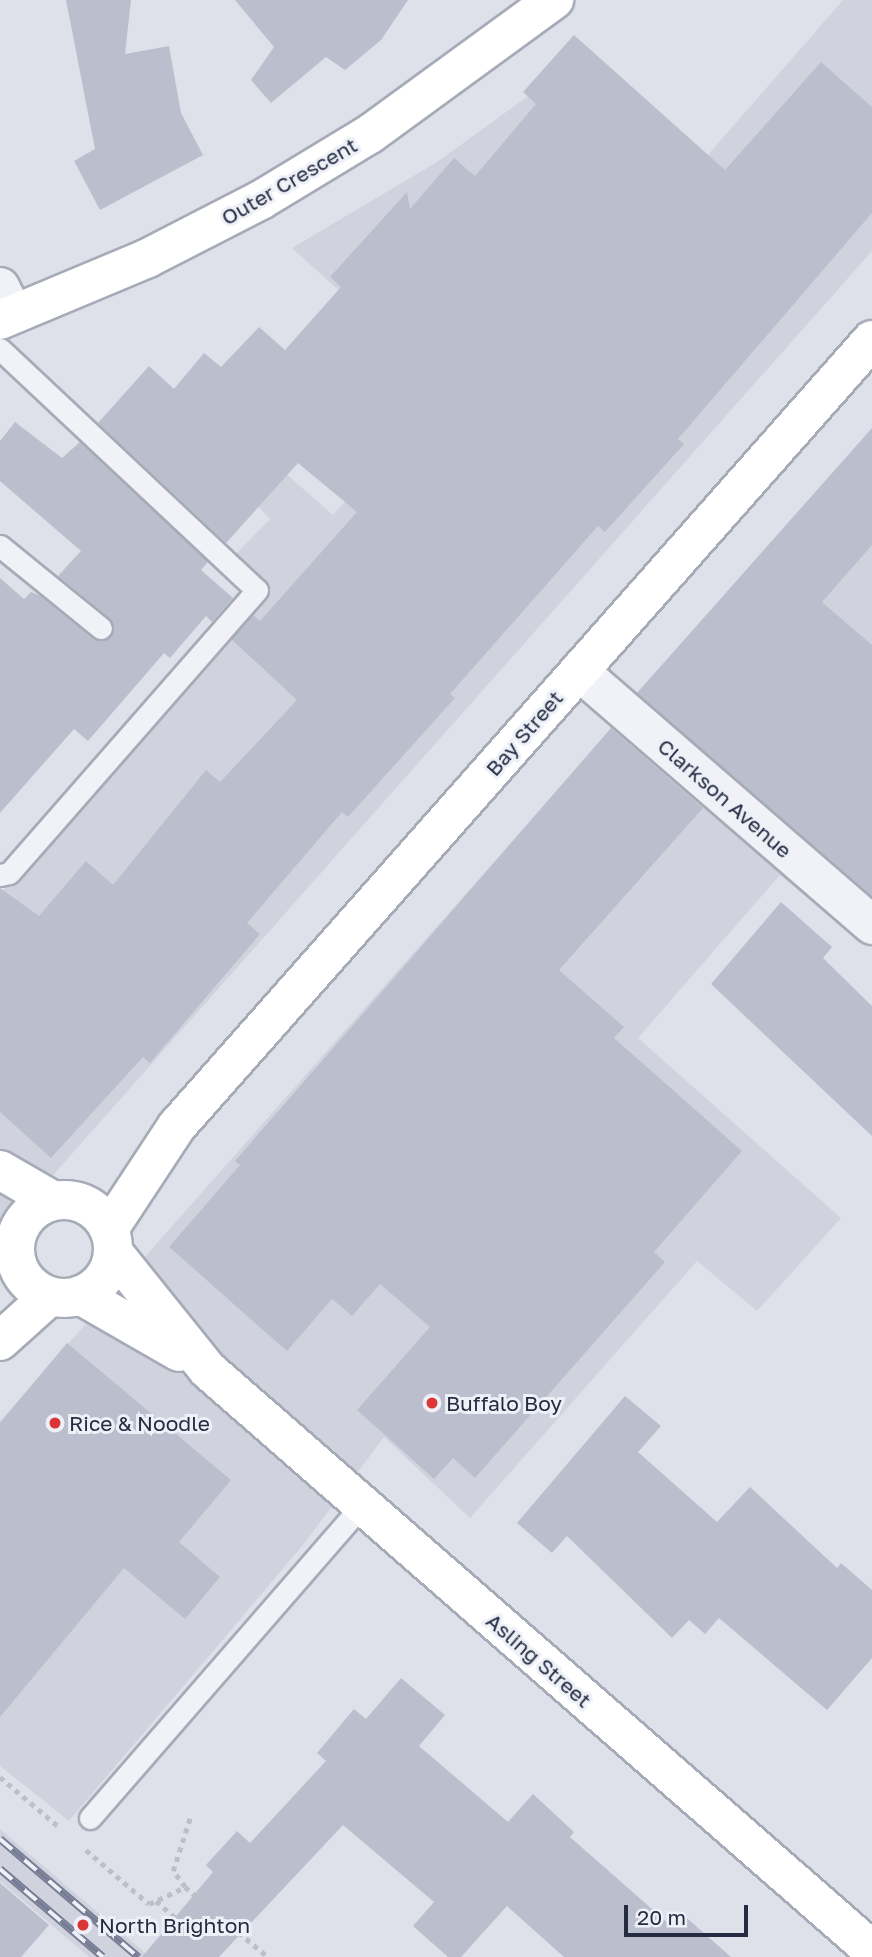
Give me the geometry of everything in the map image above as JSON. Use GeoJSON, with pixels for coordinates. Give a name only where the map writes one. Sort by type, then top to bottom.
{"type":"FeatureCollection","features":[{"type":"Feature","properties":{"kind":"street","name":"Outer Crescent"},"geometry":{"type":"LineString","coordinates":[[5,307],[148,258],[261,200],[370,134],[541,3]]}},
{"type":"Feature","properties":{"kind":"street","name":"Bay Street"},"geometry":{"type":"LineString","coordinates":[[111,1240],[177,1126],[872,340]]}},
{"type":"Feature","properties":{"kind":"street","name":"Clarkson Avenue"},"geometry":{"type":"LineString","coordinates":[[579,671],[872,925]]}},
{"type":"Feature","properties":{"kind":"street","name":"Bay Street"},"geometry":{"type":"LineString","coordinates":[[67,1201],[177,1126]]}},
{"type":"Feature","properties":{"kind":"street"},"geometry":{"type":"LineString","coordinates":[[0,1170],[67,1201],[111,1240],[103,1279],[65,1296],[0,1341]]}},
{"type":"Feature","properties":{"kind":"street"},"geometry":{"type":"LineString","coordinates":[[65,1296],[10,1287],[8,1224],[30,1213],[67,1201]]}},
{"type":"Feature","properties":{"kind":"street","name":"Asling Street"},"geometry":{"type":"LineString","coordinates":[[111,1240],[208,1370],[360,1507],[872,1950]]}},
{"type":"Feature","properties":{"kind":"street","name":"Asling Street"},"geometry":{"type":"LineString","coordinates":[[65,1296],[208,1370]]}},
{"type":"Feature","properties":{"kind":"lane"},"geometry":{"type":"LineString","coordinates":[[0,349],[257,590],[9,873],[0,876]]}},
{"type":"Feature","properties":{"kind":"lane"},"geometry":{"type":"LineString","coordinates":[[0,546],[101,628]]}},
{"type":"Feature","properties":{"kind":"lane"},"geometry":{"type":"LineString","coordinates":[[90,1818],[360,1507]]}},
{"type":"Feature","properties":{"kind":"path"},"geometry":{"type":"LineString","coordinates":[[0,1777],[62,1830]]}},
{"type":"Feature","properties":{"kind":"path"},"geometry":{"type":"LineString","coordinates":[[190,1818],[174,1863],[185,1887],[268,1957]]}},
{"type":"Feature","properties":{"kind":"path"},"geometry":{"type":"LineString","coordinates":[[82,1846],[149,1903],[185,1887]]}},
{"type":"Feature","properties":{"kind":"path"},"geometry":{"type":"LineString","coordinates":[[155,1901],[184,1925]]}},
{"type":"Feature","properties":{"kind":"path"},"geometry":{"type":"LineString","coordinates":[[158,1957],[203,1902]]}},
{"type":"Feature","properties":{"kind":"shaded area"},"geometry":{"type":"Polygon","coordinates":[[[843,0],[872,0],[872,251],[0,1235],[0,894],[270,588],[236,554],[270,519],[256,504],[285,473],[333,515],[448,390],[292,248],[437,162],[585,55],[707,156],[843,0]]]}},
{"type":"Feature","properties":{"kind":"shaded area"},"geometry":{"type":"Polygon","coordinates":[[[872,434],[872,889],[836,922],[780,875],[638,1038],[841,1218],[757,1311],[697,1261],[470,1518],[384,1437],[303,1545],[69,1821],[0,1766],[0,1421],[872,434]]]}},
{"type":"Feature","properties":{"kind":"shaded area"},"geometry":{"type":"Polygon","coordinates":[[[0,1829],[150,1957],[89,1957],[0,1881],[0,1829]]]}},
{"type":"Feature","properties":{"kind":"building"},"geometry":{"type":"Polygon","coordinates":[[[66,0],[131,0],[125,54],[169,46],[181,113],[203,155],[100,210],[74,161],[95,149],[66,0]]]}},
{"type":"Feature","properties":{"kind":"building"},"geometry":{"type":"Polygon","coordinates":[[[235,0],[408,0],[381,40],[345,70],[326,57],[271,103],[251,80],[274,47],[235,0]]]}},
{"type":"Feature","properties":{"kind":"building"},"geometry":{"type":"Polygon","coordinates":[[[574,35],[725,170],[821,62],[872,107],[872,213],[678,439],[684,444],[605,532],[598,526],[450,694],[455,698],[348,817],[342,812],[247,923],[260,934],[150,1063],[143,1057],[51,1158],[0,1112],[0,888],[39,916],[86,861],[113,885],[206,770],[220,782],[297,700],[231,639],[253,615],[260,621],[357,512],[298,463],[226,543],[98,423],[149,366],[174,389],[204,353],[221,367],[259,327],[285,350],[341,287],[330,277],[407,192],[410,209],[454,158],[475,176],[536,104],[523,92],[574,35]]]}},
{"type":"Feature","properties":{"kind":"building"},"geometry":{"type":"Polygon","coordinates":[[[15,422],[62,458],[80,442],[208,562],[201,570],[233,598],[212,622],[206,616],[170,658],[164,653],[88,741],[74,729],[0,813],[0,578],[24,599],[31,592],[41,596],[93,639],[106,640],[114,629],[109,618],[58,576],[81,551],[0,481],[0,441],[15,422]]]}},
{"type":"Feature","properties":{"kind":"building"},"geometry":{"type":"Polygon","coordinates":[[[872,428],[872,545],[822,602],[872,645],[872,896],[637,693],[872,428]]]}},
{"type":"Feature","properties":{"kind":"building"},"geometry":{"type":"Polygon","coordinates":[[[611,728],[703,808],[559,970],[624,1027],[614,1038],[742,1151],[654,1252],[665,1262],[475,1478],[453,1458],[434,1479],[357,1410],[430,1327],[380,1284],[352,1316],[332,1299],[287,1351],[169,1247],[240,1165],[235,1161],[611,728]]]}},
{"type":"Feature","properties":{"kind":"building"},"geometry":{"type":"Polygon","coordinates":[[[781,902],[832,947],[823,958],[872,1006],[872,1136],[711,984],[781,902]]]}},
{"type":"Feature","properties":{"kind":"building"},"geometry":{"type":"Polygon","coordinates":[[[67,1343],[231,1480],[179,1542],[220,1577],[185,1619],[124,1568],[0,1717],[0,1423],[67,1343]]]}},
{"type":"Feature","properties":{"kind":"building"},"geometry":{"type":"Polygon","coordinates":[[[625,1396],[661,1426],[638,1452],[717,1522],[750,1487],[837,1568],[841,1563],[872,1590],[872,1658],[827,1710],[719,1618],[705,1634],[689,1620],[672,1638],[567,1536],[552,1553],[517,1523],[625,1396]]]}},
{"type":"Feature","properties":{"kind":"building"},"geometry":{"type":"Polygon","coordinates":[[[401,1678],[445,1715],[419,1746],[508,1822],[533,1794],[574,1832],[570,1837],[669,1924],[680,1912],[731,1957],[564,1957],[507,1906],[461,1957],[448,1957],[413,1926],[434,1902],[343,1825],[219,1957],[142,1957],[213,1872],[206,1865],[237,1831],[250,1843],[326,1761],[317,1753],[354,1709],[366,1719],[401,1678]]]}},
{"type":"Feature","properties":{"kind":"building"},"geometry":{"type":"Polygon","coordinates":[[[0,1883],[49,1925],[21,1957],[0,1957],[0,1883]]]}},
{"type":"Feature","properties":{"kind":"railway"},"geometry":{"type":"LineString","coordinates":[[0,1839],[138,1957]]}},
{"type":"Feature","properties":{"kind":"railway"},"geometry":{"type":"LineString","coordinates":[[0,1869],[103,1957]]}},
{"type":"Feature","properties":{"kind":"place","name":"Buffalo Boy"},"geometry":{"type":"Point","coordinates":[432,1403]}},
{"type":"Feature","properties":{"kind":"place","name":"Rice & Noodle"},"geometry":{"type":"Point","coordinates":[55,1423]}},
{"type":"Feature","properties":{"kind":"place","name":"North Brighton"},"geometry":{"type":"Point","coordinates":[83,1925]}}]}
